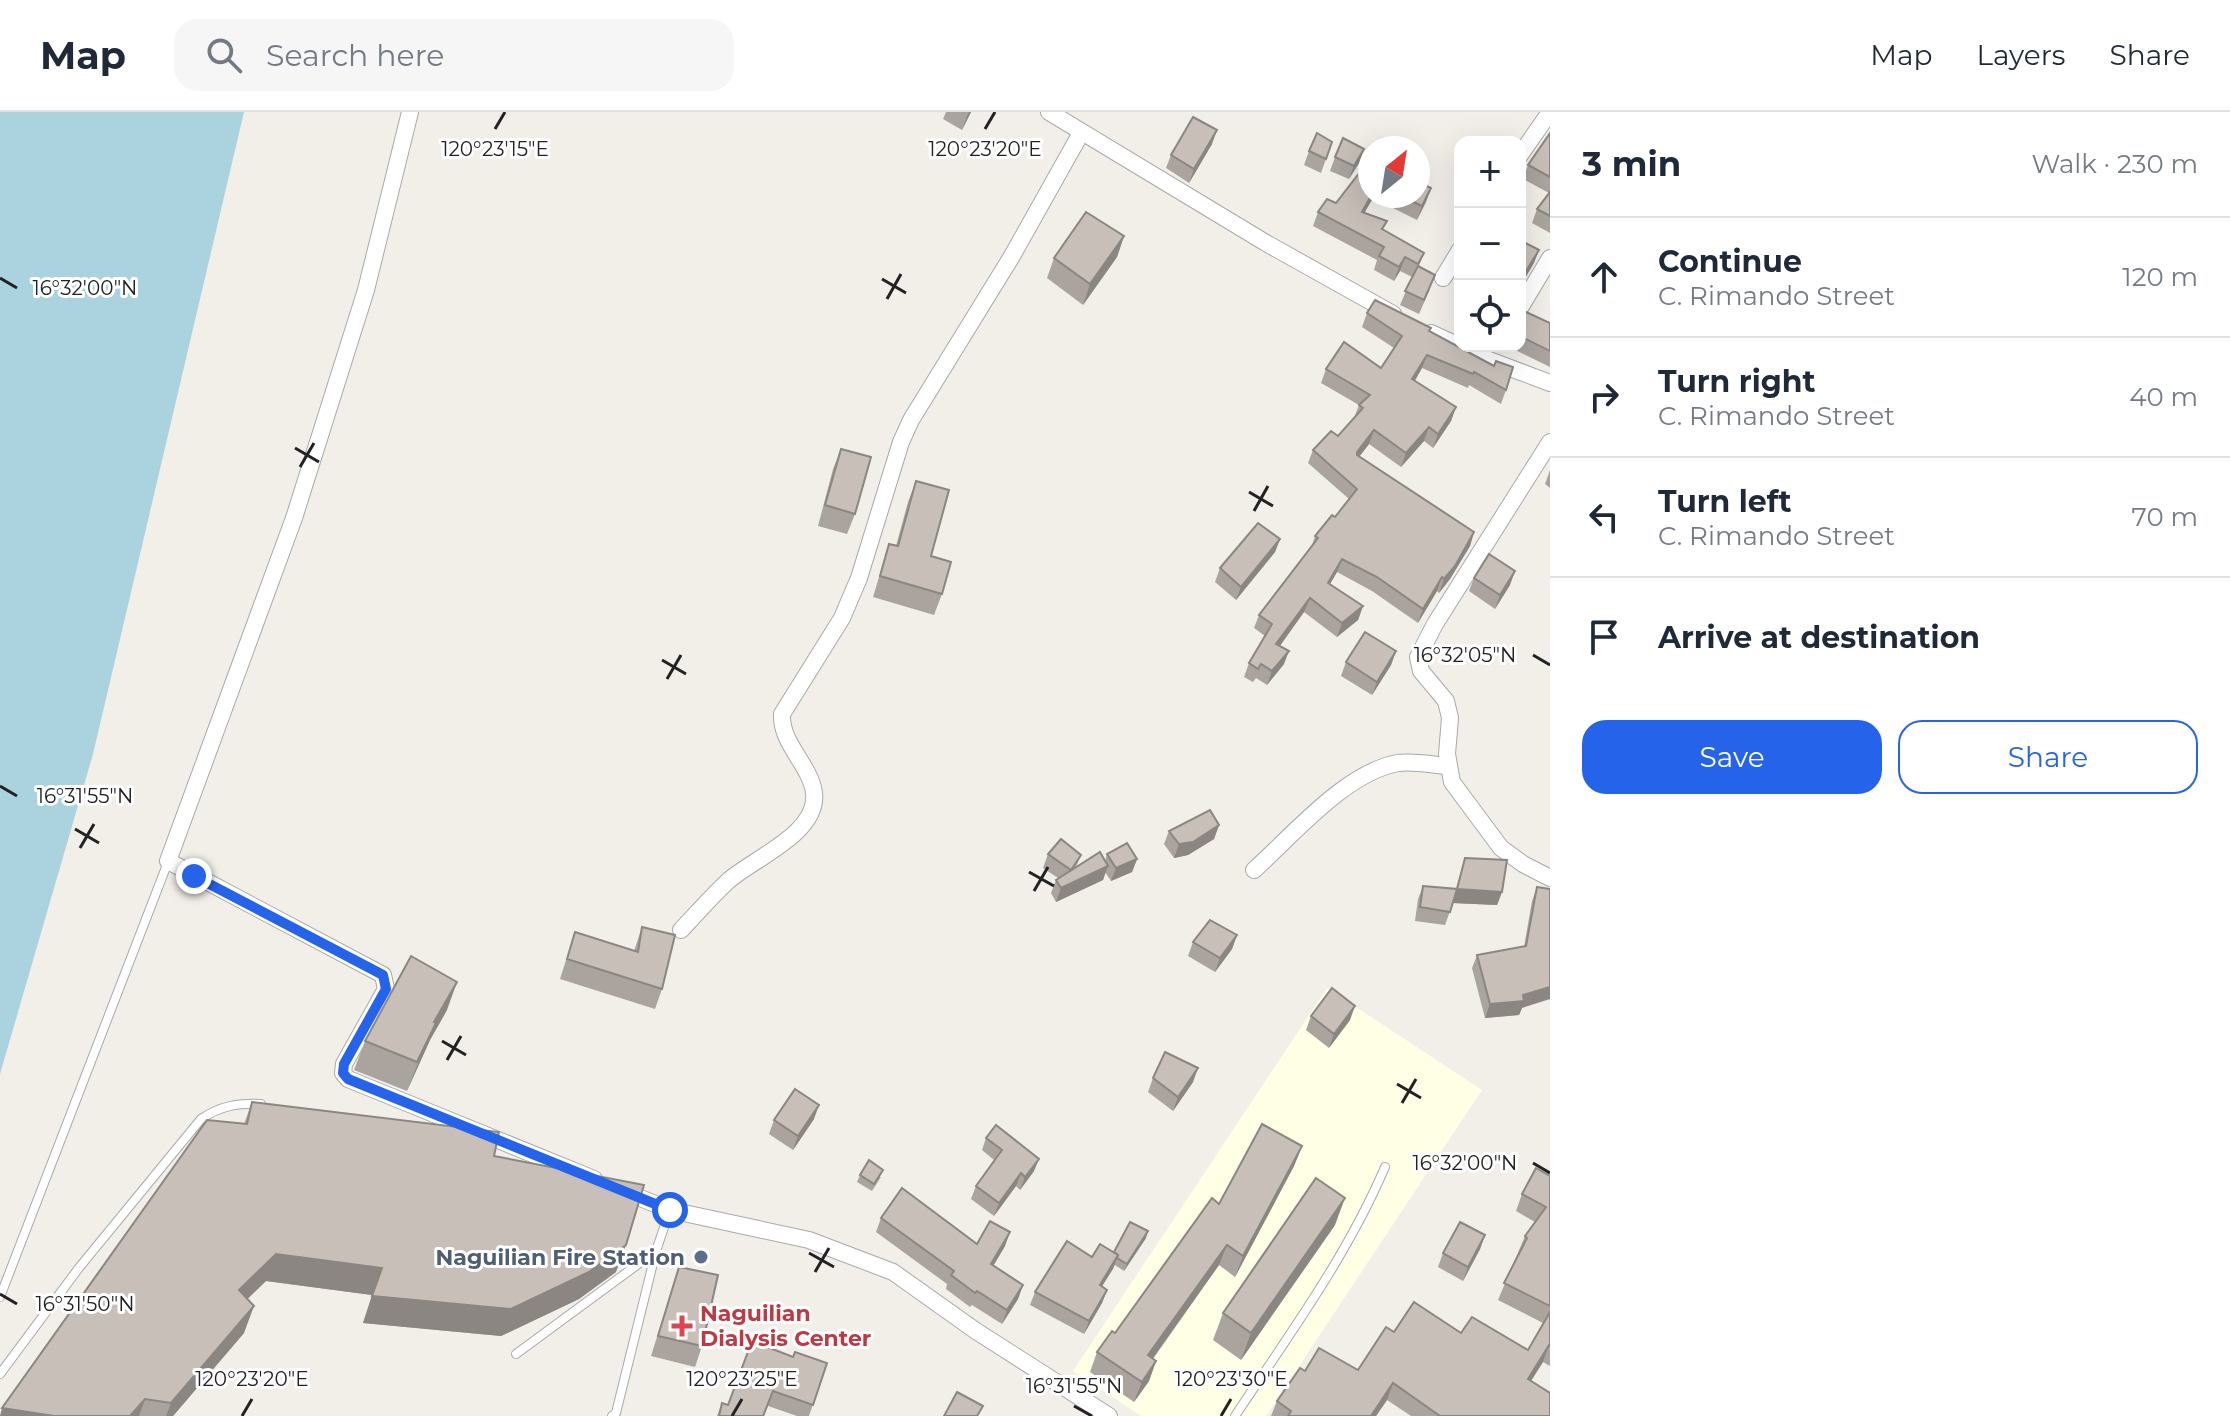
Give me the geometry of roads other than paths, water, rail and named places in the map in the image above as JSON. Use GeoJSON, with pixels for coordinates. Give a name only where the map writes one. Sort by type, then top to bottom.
{"type":"FeatureCollection","features":[{"type":"Feature","properties":{"kind":"street"},"geometry":{"type":"LineString","coordinates":[[410,112],[366,290],[294,518],[168,861],[383,975],[386,989],[344,1064],[343,1073],[348,1079],[670,1210],[809,1240],[893,1272],[976,1331],[1109,1416]]}},
{"type":"Feature","properties":{"kind":"street"},"geometry":{"type":"LineString","coordinates":[[1049,112],[1266,243],[1413,325],[1493,353],[1550,383]]}},
{"type":"Feature","properties":{"kind":"street"},"geometry":{"type":"LineString","coordinates":[[1526,146],[1550,112]]}},
{"type":"Feature","properties":{"kind":"street"},"geometry":{"type":"LineString","coordinates":[[681,930],[731,879],[799,831],[811,813],[814,789],[784,730],[782,714],[842,618],[859,578],[901,442],[911,420],[1012,256],[1081,133]]}},
{"type":"Feature","properties":{"kind":"street"},"geometry":{"type":"LineString","coordinates":[[1526,298],[1550,258]]}},
{"type":"Feature","properties":{"kind":"street"},"geometry":{"type":"LineString","coordinates":[[1443,278],[1454,260]]}},
{"type":"Feature","properties":{"kind":"street"},"geometry":{"type":"LineString","coordinates":[[1550,442],[1435,624],[1418,657],[1421,671],[1446,701],[1450,718],[1448,766],[1452,782],[1501,848],[1550,878]]}},
{"type":"Feature","properties":{"kind":"street"},"geometry":{"type":"LineString","coordinates":[[1254,870],[1348,784],[1372,770],[1401,763],[1448,766]]}},
{"type":"Feature","properties":{"kind":"lane"},"geometry":{"type":"LineString","coordinates":[[0,1297],[168,861]]}},
{"type":"Feature","properties":{"kind":"lane"},"geometry":{"type":"LineString","coordinates":[[0,1374],[78,1269],[201,1119],[217,1108],[241,1103],[273,1106]]}},
{"type":"Feature","properties":{"kind":"lane"},"geometry":{"type":"LineString","coordinates":[[452,1131],[483,1134]]}},
{"type":"Feature","properties":{"kind":"lane"},"geometry":{"type":"LineString","coordinates":[[1235,1416],[1358,1226],[1385,1167]]}},
{"type":"Feature","properties":{"kind":"lane"},"geometry":{"type":"LineString","coordinates":[[612,1416],[616,1413],[656,1251],[670,1210]]}},
{"type":"Feature","properties":{"kind":"lane"},"geometry":{"type":"LineString","coordinates":[[516,1354],[656,1251]]}},
{"type":"Feature","properties":{"kind":"water"},"geometry":{"type":"Polygon","coordinates":[[[0,112],[244,112],[93,754],[0,1074],[0,112]]]}},
{"type":"Feature","properties":{"kind":"place","name":"Naguilian Fire Station"},"geometry":{"type":"Point","coordinates":[701,1257]}},
{"type":"Feature","properties":{"kind":"place","name":"Naguilian Dialysis Center"},"geometry":{"type":"Point","coordinates":[682,1326]}}]}
